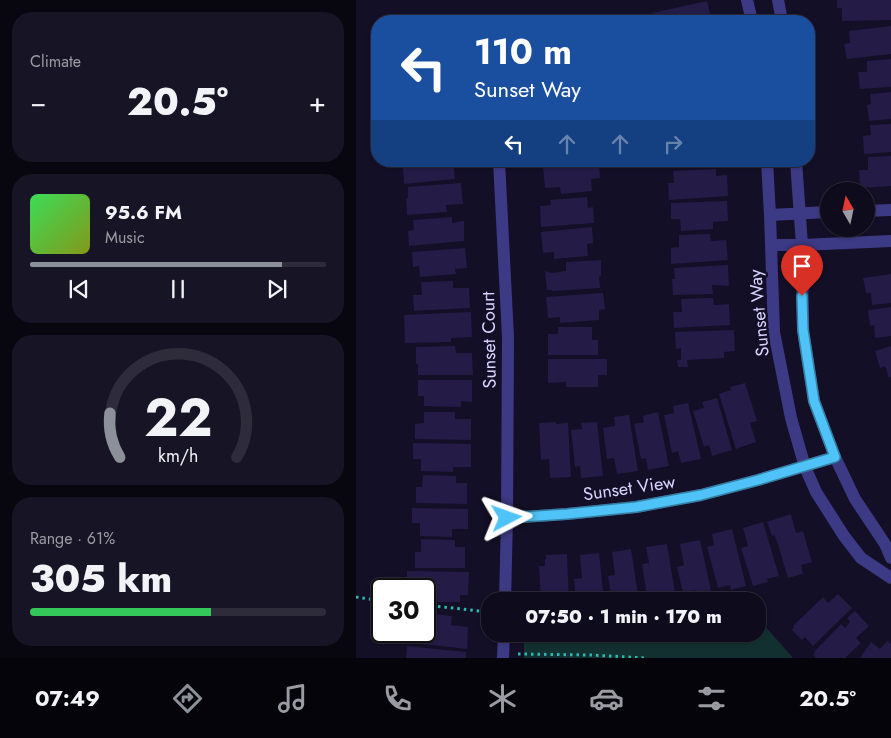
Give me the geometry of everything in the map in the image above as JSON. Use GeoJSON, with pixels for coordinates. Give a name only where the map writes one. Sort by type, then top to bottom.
{"type":"FeatureCollection","features":[{"type":"Feature","properties":{"kind":"street"},"geometry":{"type":"LineString","coordinates":[[747,0],[751,15]]}},
{"type":"Feature","properties":{"kind":"street"},"geometry":{"type":"LineString","coordinates":[[778,0],[781,15]]}},
{"type":"Feature","properties":{"kind":"street","name":"Sunset Court"},"geometry":{"type":"LineString","coordinates":[[499,167],[508,337],[507,518]]}},
{"type":"Feature","properties":{"kind":"street","name":"Sunset Way"},"geometry":{"type":"LineString","coordinates":[[767,167],[774,332],[791,418],[804,467],[816,492],[844,536],[861,558],[891,578]]}},
{"type":"Feature","properties":{"kind":"street"},"geometry":{"type":"LineString","coordinates":[[796,167],[802,245],[803,330],[814,401],[835,457],[855,500],[885,544],[891,558]]}},
{"type":"Feature","properties":{"kind":"street"},"geometry":{"type":"LineString","coordinates":[[875,211],[891,210]]}},
{"type":"Feature","properties":{"kind":"street"},"geometry":{"type":"LineString","coordinates":[[770,215],[820,212]]}},
{"type":"Feature","properties":{"kind":"street"},"geometry":{"type":"LineString","coordinates":[[771,245],[891,241]]}},
{"type":"Feature","properties":{"kind":"street","name":"Sunset View"},"geometry":{"type":"LineString","coordinates":[[507,518],[636,507],[701,495],[835,457]]}},
{"type":"Feature","properties":{"kind":"street"},"geometry":{"type":"LineString","coordinates":[[505,592],[507,518]]}},
{"type":"Feature","properties":{"kind":"street"},"geometry":{"type":"LineString","coordinates":[[503,658],[504,642]]}},
{"type":"Feature","properties":{"kind":"path"},"geometry":{"type":"LineString","coordinates":[[356,597],[371,599]]}},
{"type":"Feature","properties":{"kind":"path"},"geometry":{"type":"LineString","coordinates":[[436,606],[481,611]]}},
{"type":"Feature","properties":{"kind":"path"},"geometry":{"type":"LineString","coordinates":[[518,654],[645,658]]}},
{"type":"Feature","properties":{"kind":"green space"},"geometry":{"type":"Polygon","coordinates":[[[766,627],[793,658],[524,658],[524,642],[766,642],[766,627]]]}},
{"type":"Feature","properties":{"kind":"building"},"geometry":{"type":"Polygon","coordinates":[[[837,0],[891,0],[891,20],[842,21],[842,8],[837,8],[837,0]]]}},
{"type":"Feature","properties":{"kind":"building"},"geometry":{"type":"Polygon","coordinates":[[[707,1],[710,15],[652,15],[652,13],[707,1]]]}},
{"type":"Feature","properties":{"kind":"building"},"geometry":{"type":"Polygon","coordinates":[[[891,26],[891,54],[847,59],[844,44],[850,43],[849,31],[891,26]]]}},
{"type":"Feature","properties":{"kind":"building"},"geometry":{"type":"Polygon","coordinates":[[[891,59],[891,87],[860,89],[858,72],[867,72],[867,61],[891,59]]]}},
{"type":"Feature","properties":{"kind":"building"},"geometry":{"type":"Polygon","coordinates":[[[891,92],[891,119],[869,121],[867,105],[871,104],[870,94],[891,92]]]}},
{"type":"Feature","properties":{"kind":"building"},"geometry":{"type":"Polygon","coordinates":[[[891,124],[891,152],[864,154],[863,136],[871,135],[870,125],[891,124]]]}},
{"type":"Feature","properties":{"kind":"building"},"geometry":{"type":"Polygon","coordinates":[[[891,156],[891,186],[875,187],[875,182],[860,182],[859,170],[868,170],[868,157],[891,156]]]}},
{"type":"Feature","properties":{"kind":"building"},"geometry":{"type":"Polygon","coordinates":[[[454,167],[455,179],[404,184],[403,168],[454,167]]]}},
{"type":"Feature","properties":{"kind":"building"},"geometry":{"type":"Polygon","coordinates":[[[543,167],[599,167],[600,178],[591,179],[592,191],[561,194],[560,187],[545,188],[543,167]]]}},
{"type":"Feature","properties":{"kind":"building"},"geometry":{"type":"Polygon","coordinates":[[[716,169],[716,176],[727,175],[728,196],[669,200],[668,183],[674,183],[673,171],[716,169]]]}},
{"type":"Feature","properties":{"kind":"building"},"geometry":{"type":"Polygon","coordinates":[[[461,183],[463,204],[446,205],[447,212],[407,215],[406,199],[408,198],[408,187],[461,183]]]}},
{"type":"Feature","properties":{"kind":"building"},"geometry":{"type":"Polygon","coordinates":[[[587,197],[588,208],[593,207],[594,223],[541,227],[540,206],[551,205],[550,200],[587,197]]]}},
{"type":"Feature","properties":{"kind":"building"},"geometry":{"type":"Polygon","coordinates":[[[727,201],[728,221],[713,222],[713,229],[681,231],[680,219],[671,219],[671,203],[727,201]]]}},
{"type":"Feature","properties":{"kind":"building"},"geometry":{"type":"Polygon","coordinates":[[[452,217],[452,223],[464,221],[464,241],[409,246],[408,231],[414,230],[413,220],[452,217]]]}},
{"type":"Feature","properties":{"kind":"building"},"geometry":{"type":"Polygon","coordinates":[[[592,227],[593,243],[587,244],[588,256],[554,259],[554,252],[543,253],[541,232],[592,227]]]}},
{"type":"Feature","properties":{"kind":"building"},"geometry":{"type":"Polygon","coordinates":[[[710,234],[711,241],[726,240],[728,260],[671,264],[671,248],[679,247],[679,235],[710,234]]]}},
{"type":"Feature","properties":{"kind":"building"},"geometry":{"type":"Polygon","coordinates":[[[465,248],[467,268],[455,269],[456,274],[420,277],[419,266],[413,267],[412,252],[465,248]]]}},
{"type":"Feature","properties":{"kind":"building"},"geometry":{"type":"Polygon","coordinates":[[[601,260],[600,288],[547,290],[545,271],[551,273],[566,271],[566,262],[601,260]]]}},
{"type":"Feature","properties":{"kind":"building"},"geometry":{"type":"Polygon","coordinates":[[[728,265],[729,286],[712,285],[713,294],[673,295],[672,279],[675,279],[674,268],[728,265]]]}},
{"type":"Feature","properties":{"kind":"building"},"geometry":{"type":"Polygon","coordinates":[[[891,274],[891,303],[872,305],[871,293],[866,293],[863,278],[891,274]]]}},
{"type":"Feature","properties":{"kind":"building"},"geometry":{"type":"Polygon","coordinates":[[[453,281],[453,288],[469,288],[470,308],[414,311],[413,295],[422,295],[421,282],[453,281]]]}},
{"type":"Feature","properties":{"kind":"building"},"geometry":{"type":"Polygon","coordinates":[[[603,293],[605,309],[599,310],[599,320],[560,323],[560,317],[548,318],[546,297],[603,293]]]}},
{"type":"Feature","properties":{"kind":"building"},"geometry":{"type":"Polygon","coordinates":[[[713,298],[714,305],[729,304],[730,325],[674,328],[673,312],[682,312],[681,299],[713,298]]]}},
{"type":"Feature","properties":{"kind":"building"},"geometry":{"type":"Polygon","coordinates":[[[891,307],[891,336],[875,338],[874,325],[870,326],[868,310],[891,307]]]}},
{"type":"Feature","properties":{"kind":"building"},"geometry":{"type":"Polygon","coordinates":[[[471,312],[472,337],[451,338],[451,342],[405,343],[404,315],[471,312]]]}},
{"type":"Feature","properties":{"kind":"building"},"geometry":{"type":"Polygon","coordinates":[[[558,327],[592,327],[592,340],[598,340],[598,355],[548,355],[548,334],[558,334],[558,327]]]}},
{"type":"Feature","properties":{"kind":"building"},"geometry":{"type":"Polygon","coordinates":[[[734,330],[735,351],[724,352],[724,358],[687,360],[688,367],[678,367],[677,360],[681,360],[681,348],[676,349],[675,332],[734,330]]]}},
{"type":"Feature","properties":{"kind":"building"},"geometry":{"type":"Polygon","coordinates":[[[455,346],[456,353],[472,353],[473,375],[418,375],[416,347],[455,346]]]}},
{"type":"Feature","properties":{"kind":"building"},"geometry":{"type":"Polygon","coordinates":[[[891,346],[891,377],[889,378],[885,366],[880,368],[875,351],[891,346]]]}},
{"type":"Feature","properties":{"kind":"building"},"geometry":{"type":"Polygon","coordinates":[[[548,359],[607,359],[607,375],[598,375],[598,387],[566,387],[566,382],[548,383],[548,359]]]}},
{"type":"Feature","properties":{"kind":"building"},"geometry":{"type":"Polygon","coordinates":[[[418,380],[472,380],[472,402],[461,401],[461,407],[424,406],[424,396],[418,396],[418,380]]]}},
{"type":"Feature","properties":{"kind":"building"},"geometry":{"type":"Polygon","coordinates":[[[745,383],[757,421],[750,423],[756,442],[736,449],[719,394],[731,390],[730,387],[745,383]]]}},
{"type":"Feature","properties":{"kind":"building"},"geometry":{"type":"Polygon","coordinates":[[[717,398],[732,450],[712,456],[709,445],[704,447],[693,411],[704,408],[702,402],[717,398]]]}},
{"type":"Feature","properties":{"kind":"building"},"geometry":{"type":"Polygon","coordinates":[[[688,403],[701,459],[681,463],[678,451],[672,453],[664,415],[674,413],[673,406],[688,403]]]}},
{"type":"Feature","properties":{"kind":"building"},"geometry":{"type":"Polygon","coordinates":[[[424,412],[455,412],[455,419],[471,419],[471,440],[415,439],[415,424],[424,423],[424,412]]]}},
{"type":"Feature","properties":{"kind":"building"},"geometry":{"type":"Polygon","coordinates":[[[658,412],[669,466],[648,470],[646,458],[641,459],[634,424],[644,422],[643,416],[658,412]]]}},
{"type":"Feature","properties":{"kind":"building"},"geometry":{"type":"Polygon","coordinates":[[[629,415],[638,471],[617,474],[614,458],[607,459],[603,428],[615,426],[614,417],[629,415]]]}},
{"type":"Feature","properties":{"kind":"building"},"geometry":{"type":"Polygon","coordinates":[[[556,422],[556,424],[568,423],[571,477],[550,478],[549,459],[541,460],[539,423],[556,422]]]}},
{"type":"Feature","properties":{"kind":"building"},"geometry":{"type":"Polygon","coordinates":[[[597,422],[603,476],[581,478],[580,466],[575,467],[571,430],[582,429],[581,423],[597,422]]]}},
{"type":"Feature","properties":{"kind":"building"},"geometry":{"type":"Polygon","coordinates":[[[413,443],[471,444],[471,467],[453,467],[453,472],[421,471],[421,459],[413,459],[413,443]]]}},
{"type":"Feature","properties":{"kind":"building"},"geometry":{"type":"Polygon","coordinates":[[[423,475],[456,476],[456,483],[467,483],[467,504],[416,503],[416,487],[422,487],[423,475]]]}},
{"type":"Feature","properties":{"kind":"building"},"geometry":{"type":"Polygon","coordinates":[[[412,508],[468,509],[468,529],[452,529],[452,537],[420,536],[420,523],[412,523],[412,508]]]}},
{"type":"Feature","properties":{"kind":"building"},"geometry":{"type":"Polygon","coordinates":[[[791,514],[796,533],[803,531],[812,562],[801,565],[803,574],[788,578],[777,541],[774,535],[772,536],[767,522],[791,514]]]}},
{"type":"Feature","properties":{"kind":"building"},"geometry":{"type":"Polygon","coordinates":[[[763,522],[779,576],[767,579],[768,582],[753,586],[741,548],[748,546],[743,528],[763,522]]]}},
{"type":"Feature","properties":{"kind":"building"},"geometry":{"type":"Polygon","coordinates":[[[732,529],[746,586],[731,590],[730,585],[718,588],[707,547],[714,545],[712,534],[732,529]]]}},
{"type":"Feature","properties":{"kind":"building"},"geometry":{"type":"Polygon","coordinates":[[[421,539],[455,540],[455,547],[465,547],[465,568],[415,568],[415,552],[421,552],[421,539]]]}},
{"type":"Feature","properties":{"kind":"building"},"geometry":{"type":"Polygon","coordinates":[[[700,540],[711,592],[696,592],[695,590],[683,592],[677,567],[684,565],[680,544],[700,540]]]}},
{"type":"Feature","properties":{"kind":"building"},"geometry":{"type":"Polygon","coordinates":[[[667,544],[675,592],[646,592],[642,564],[649,563],[646,547],[667,544]]]}},
{"type":"Feature","properties":{"kind":"building"},"geometry":{"type":"Polygon","coordinates":[[[631,549],[638,592],[611,592],[608,576],[615,575],[612,552],[631,549]]]}},
{"type":"Feature","properties":{"kind":"building"},"geometry":{"type":"Polygon","coordinates":[[[599,553],[603,592],[575,592],[574,579],[582,578],[580,555],[599,553]]]}},
{"type":"Feature","properties":{"kind":"building"},"geometry":{"type":"Polygon","coordinates":[[[567,554],[569,592],[540,592],[539,566],[545,566],[546,555],[567,554]]]}},
{"type":"Feature","properties":{"kind":"building"},"geometry":{"type":"Polygon","coordinates":[[[407,571],[469,572],[468,595],[460,595],[460,602],[436,602],[436,578],[407,578],[407,571]]]}},
{"type":"Feature","properties":{"kind":"building"},"geometry":{"type":"Polygon","coordinates":[[[838,594],[852,608],[813,646],[805,637],[802,640],[792,630],[793,626],[823,597],[828,603],[838,594]]]}},
{"type":"Feature","properties":{"kind":"building"},"geometry":{"type":"Polygon","coordinates":[[[855,611],[869,626],[856,638],[861,643],[845,658],[816,658],[813,655],[814,652],[841,624],[845,628],[850,622],[847,618],[855,611]]]}},
{"type":"Feature","properties":{"kind":"building"},"geometry":{"type":"Polygon","coordinates":[[[436,614],[452,616],[451,625],[468,627],[467,649],[413,643],[436,643],[436,614]]]}},
{"type":"Feature","properties":{"kind":"building"},"geometry":{"type":"Polygon","coordinates":[[[887,641],[891,644],[891,658],[860,658],[871,642],[880,649],[887,641]]]}},
{"type":"Feature","properties":{"kind":"building"},"geometry":{"type":"Polygon","coordinates":[[[407,646],[466,652],[466,658],[406,658],[407,646]]]}},
{"type":"Feature","properties":{"kind":"route"},"geometry":{"type":"LineString","coordinates":[[507,518],[636,507],[701,495],[835,457],[814,401],[803,330],[802,296]]}}]}
